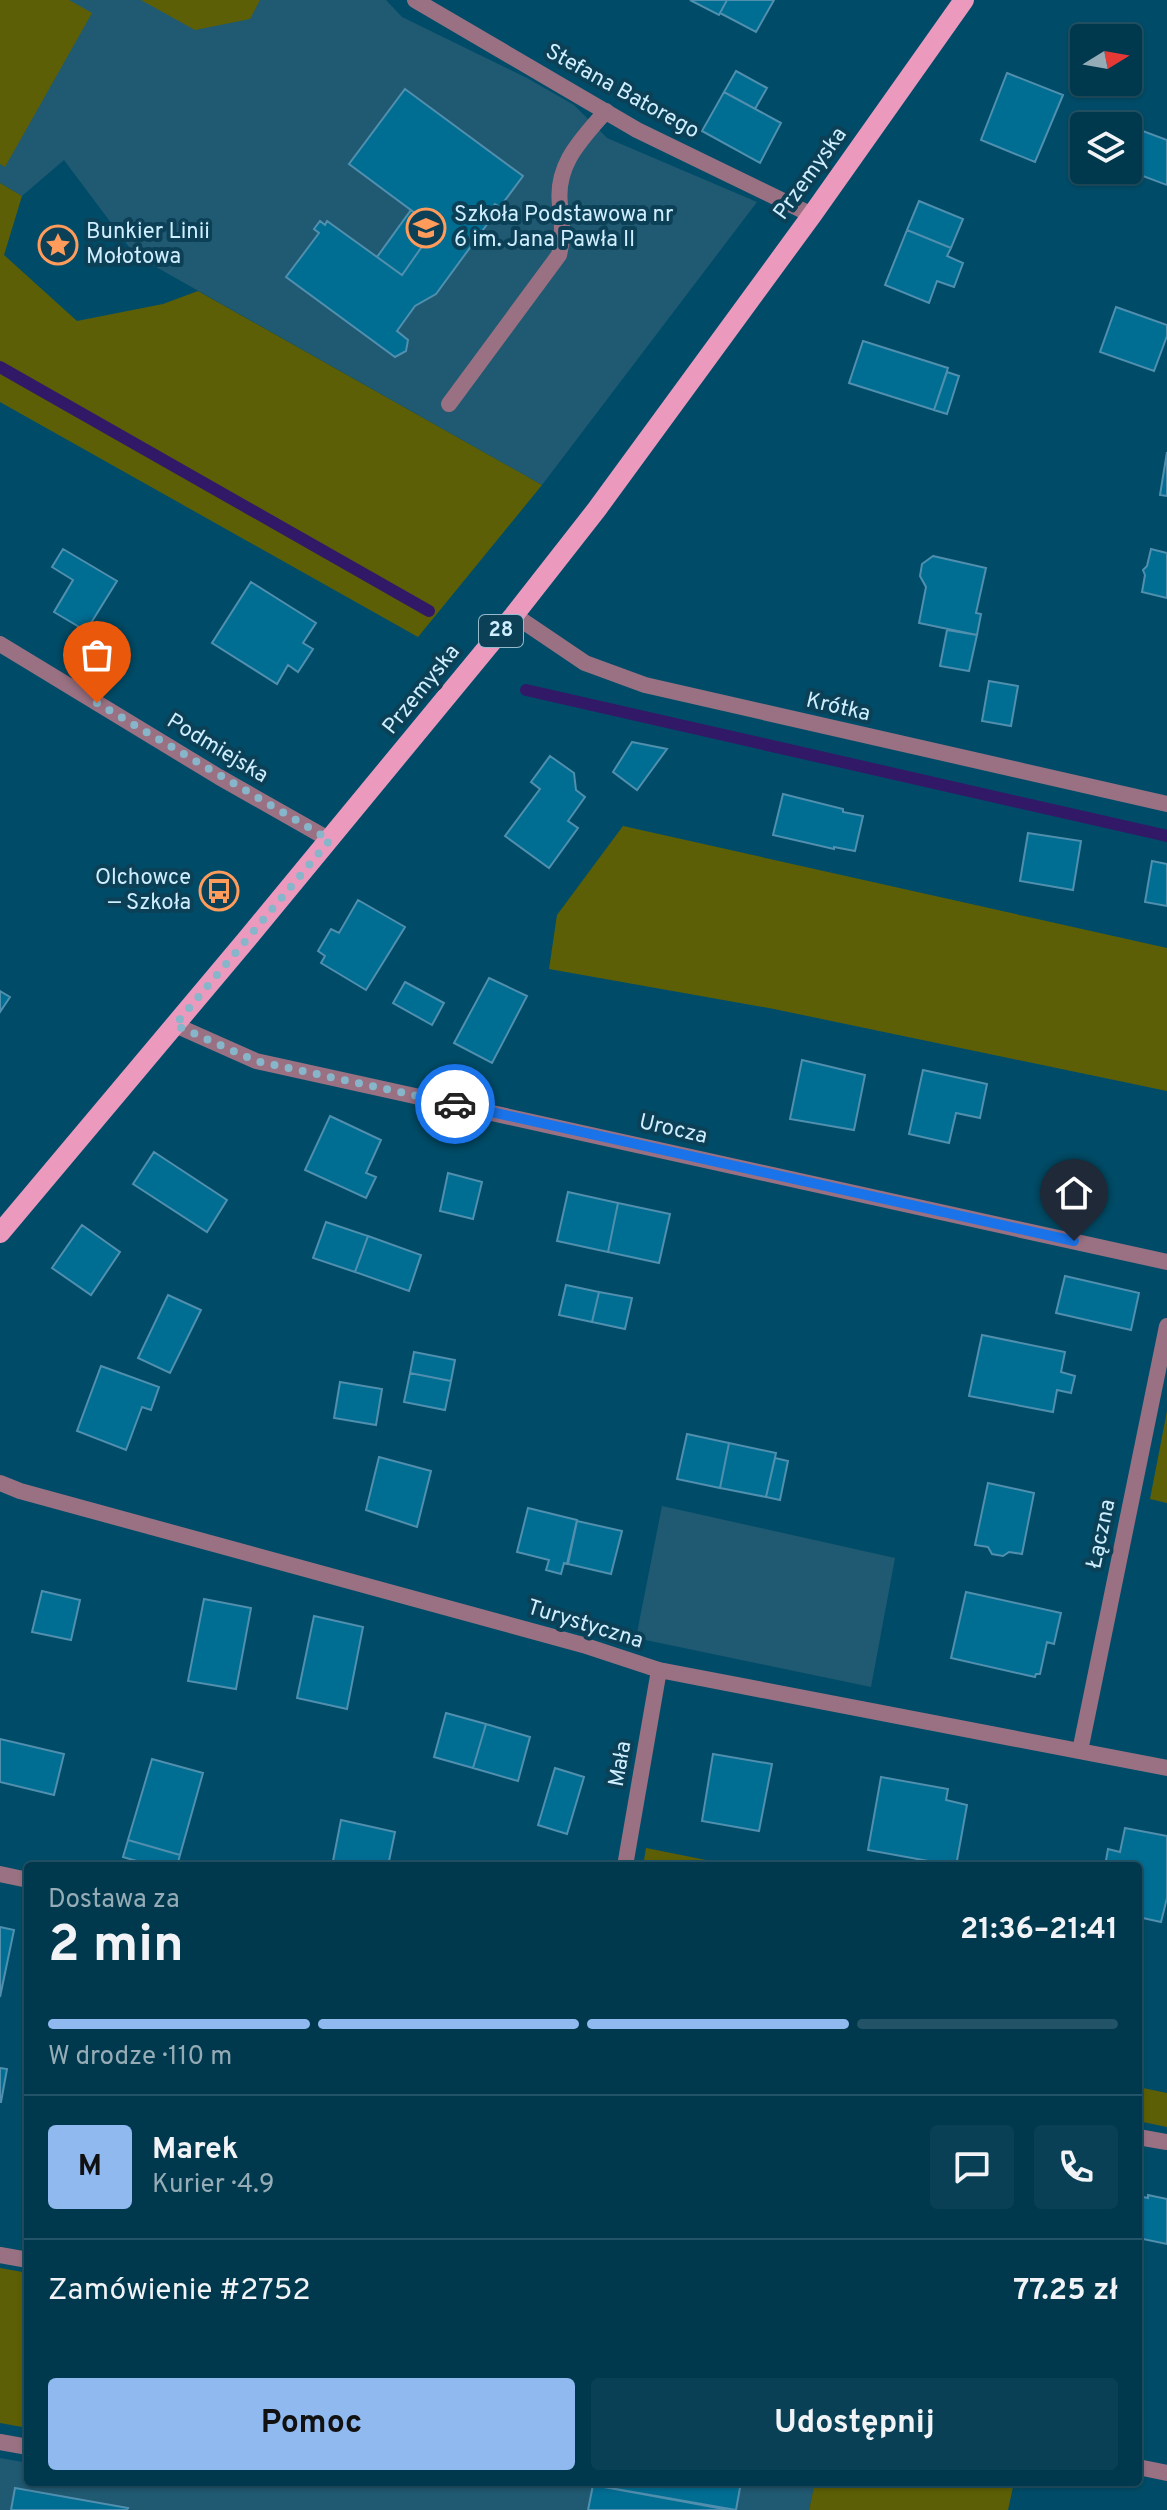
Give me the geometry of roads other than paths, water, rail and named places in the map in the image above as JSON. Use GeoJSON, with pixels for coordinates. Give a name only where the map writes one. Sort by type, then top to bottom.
{"type":"FeatureCollection","features":[{"type":"Feature","properties":{"kind":"main road","name":"Przemyska"},"geometry":{"type":"LineString","coordinates":[[0,1233],[330,840],[597,509],[812,215],[964,0]]}},
{"type":"Feature","properties":{"kind":"street","name":"Stefana Batorego"},"geometry":{"type":"LineString","coordinates":[[415,0],[637,130],[812,215]]}},
{"type":"Feature","properties":{"kind":"street"},"geometry":{"type":"LineString","coordinates":[[449,404],[559,255],[563,240],[559,201],[561,176],[569,154],[606,111]]}},
{"type":"Feature","properties":{"kind":"street","name":"Krótka"},"geometry":{"type":"LineString","coordinates":[[514,615],[585,663],[645,685],[1167,804]]}},
{"type":"Feature","properties":{"kind":"street","name":"Podmiejska"},"geometry":{"type":"LineString","coordinates":[[0,644],[219,777],[330,840]]}},
{"type":"Feature","properties":{"kind":"street","name":"Urocza"},"geometry":{"type":"LineString","coordinates":[[175,1025],[256,1061],[1167,1262]]}},
{"type":"Feature","properties":{"kind":"street","name":"Łączna"},"geometry":{"type":"LineString","coordinates":[[1080,1751],[1167,1326]]}},
{"type":"Feature","properties":{"kind":"street","name":"Turystyczna"},"geometry":{"type":"LineString","coordinates":[[0,1483],[583,1645],[659,1670],[1167,1768]]}},
{"type":"Feature","properties":{"kind":"street","name":"Mała"},"geometry":{"type":"LineString","coordinates":[[626,1862],[659,1670]]}},
{"type":"Feature","properties":{"kind":"street"},"geometry":{"type":"LineString","coordinates":[[0,1874],[24,1879]]}},
{"type":"Feature","properties":{"kind":"street"},"geometry":{"type":"LineString","coordinates":[[1142,2138],[1167,2142]]}},
{"type":"Feature","properties":{"kind":"street"},"geometry":{"type":"LineString","coordinates":[[0,2255],[24,2259]]}},
{"type":"Feature","properties":{"kind":"street"},"geometry":{"type":"LineString","coordinates":[[0,2442],[24,2446]]}},
{"type":"Feature","properties":{"kind":"street"},"geometry":{"type":"LineString","coordinates":[[1142,2468],[1167,2473]]}},
{"type":"Feature","properties":{"kind":"waterway"},"geometry":{"type":"LineString","coordinates":[[0,367],[429,611]]}},
{"type":"Feature","properties":{"kind":"waterway"},"geometry":{"type":"LineString","coordinates":[[526,690],[1167,836]]}},
{"type":"Feature","properties":{"kind":"place","name":"Szkoła Podstawowa nr 6 im. Jana Pawła II"},"geometry":{"type":"Point","coordinates":[426,228]}},
{"type":"Feature","properties":{"kind":"place","name":"Bunkier Linii Mołotowa"},"geometry":{"type":"Point","coordinates":[58,245]}},
{"type":"Feature","properties":{"kind":"place","name":"Olchowce — Szkoła"},"geometry":{"type":"Point","coordinates":[219,891]}}]}
